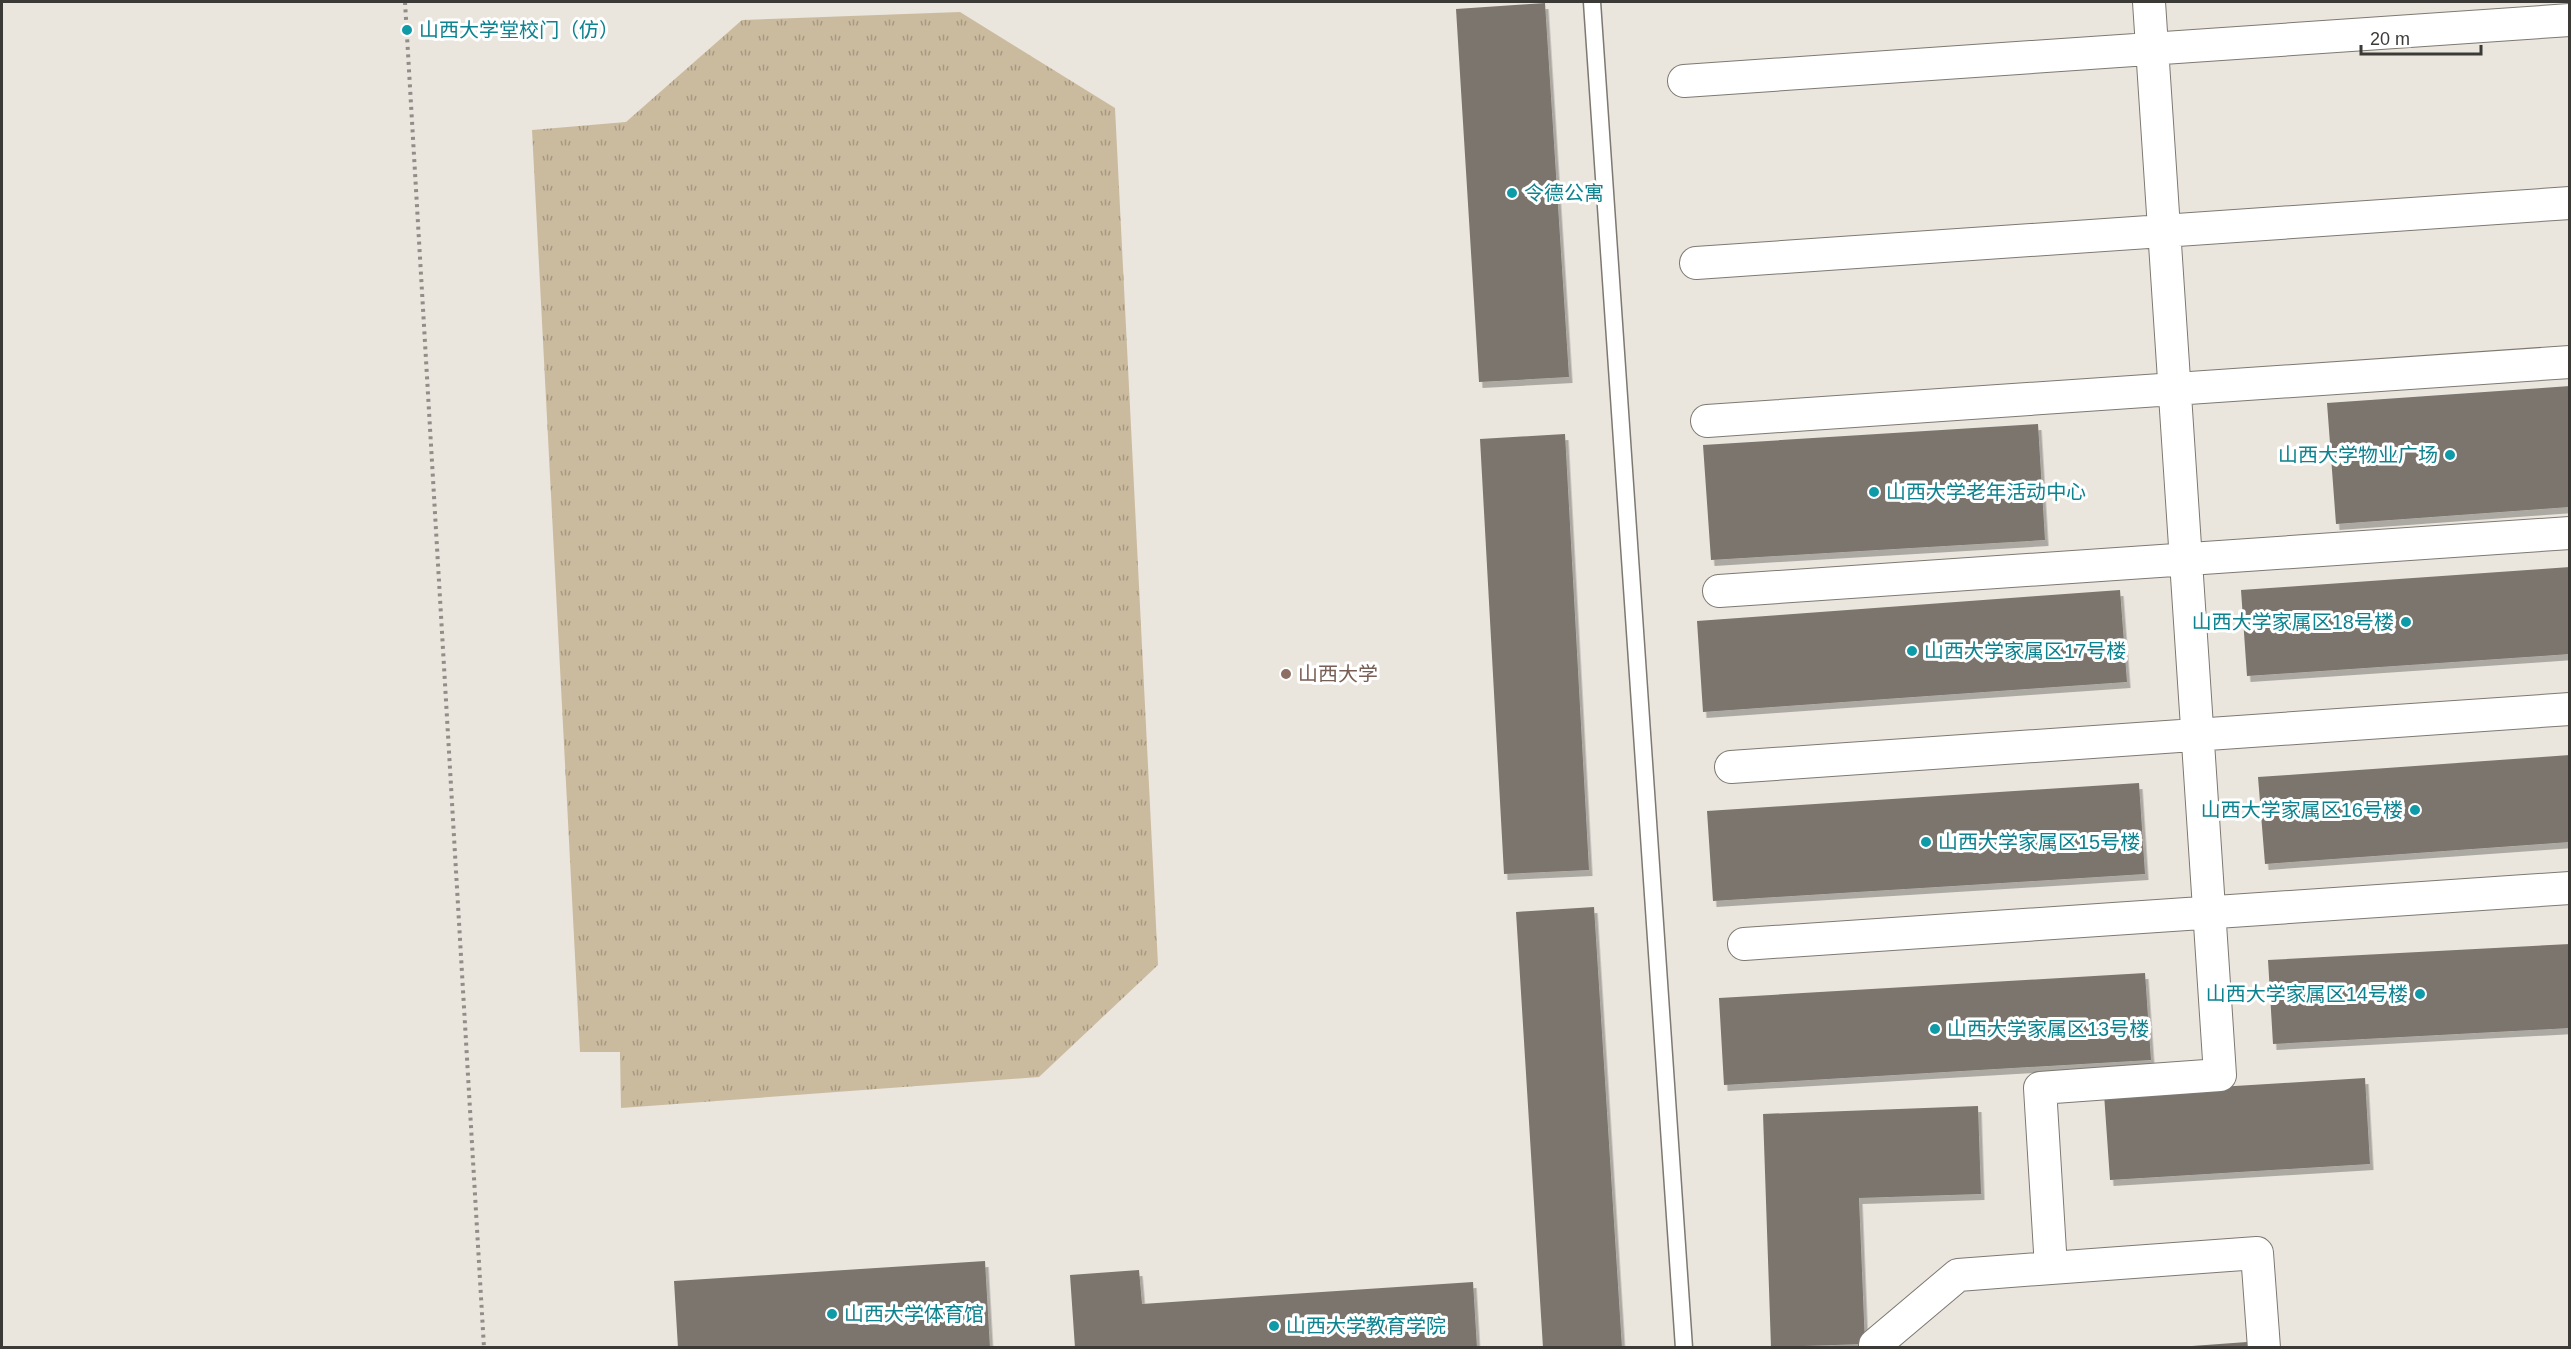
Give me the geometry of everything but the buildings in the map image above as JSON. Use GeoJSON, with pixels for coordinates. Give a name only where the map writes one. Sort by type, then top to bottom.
{"type":"FeatureCollection","features":[{"type":"Feature","properties":{"kind":"street"},"geometry":{"type":"LineString","coordinates":[[2051,1268],[2040,1088],[2220,1075],[2149,2]]}},
{"type":"Feature","properties":{"kind":"street"},"geometry":{"type":"LineString","coordinates":[[1684,81],[2570,20]]}},
{"type":"Feature","properties":{"kind":"street"},"geometry":{"type":"LineString","coordinates":[[1696,263],[2570,203]]}},
{"type":"Feature","properties":{"kind":"street"},"geometry":{"type":"LineString","coordinates":[[1707,422],[2570,362]]}},
{"type":"Feature","properties":{"kind":"street"},"geometry":{"type":"LineString","coordinates":[[1719,591],[2570,533]]}},
{"type":"Feature","properties":{"kind":"street"},"geometry":{"type":"LineString","coordinates":[[1731,767],[2570,709]]}},
{"type":"Feature","properties":{"kind":"street"},"geometry":{"type":"LineString","coordinates":[[1744,944],[2570,888]]}},
{"type":"Feature","properties":{"kind":"street"},"geometry":{"type":"LineString","coordinates":[[1875,1345],[1958,1275],[2257,1253],[2264,1347]]}},
{"type":"Feature","properties":{"kind":"lane"},"geometry":{"type":"LineString","coordinates":[[1592,2],[1684,1347]]}},
{"type":"Feature","properties":{"kind":"path"},"geometry":{"type":"LineString","coordinates":[[405,2],[484,1347]]}},
{"type":"Feature","properties":{"kind":"green space"},"geometry":{"type":"Polygon","coordinates":[[[960,12],[1115,108],[1158,965],[1039,1077],[621,1108],[620,1052],[580,1052],[532,130],[626,122],[742,20],[960,12]]]}},
{"type":"Feature","properties":{"kind":"place","name":"山西大学堂校门（仿）"},"geometry":{"type":"Point","coordinates":[407,30]}},
{"type":"Feature","properties":{"kind":"place","name":"令德公寓"},"geometry":{"type":"Point","coordinates":[1512,193]}},
{"type":"Feature","properties":{"kind":"place","name":"山西大学物业广场"},"geometry":{"type":"Point","coordinates":[2450,455]}},
{"type":"Feature","properties":{"kind":"place","name":"山西大学老年活动中心"},"geometry":{"type":"Point","coordinates":[1874,492]}},
{"type":"Feature","properties":{"kind":"place","name":"山西大学家属区18号楼"},"geometry":{"type":"Point","coordinates":[2406,622]}},
{"type":"Feature","properties":{"kind":"place","name":"山西大学家属区17号楼"},"geometry":{"type":"Point","coordinates":[1912,651]}},
{"type":"Feature","properties":{"kind":"place","name":"山西大学"},"geometry":{"type":"Point","coordinates":[1286,674]}},
{"type":"Feature","properties":{"kind":"place","name":"山西大学家属区16号楼"},"geometry":{"type":"Point","coordinates":[2415,810]}},
{"type":"Feature","properties":{"kind":"place","name":"山西大学家属区15号楼"},"geometry":{"type":"Point","coordinates":[1926,842]}},
{"type":"Feature","properties":{"kind":"place","name":"山西大学家属区14号楼"},"geometry":{"type":"Point","coordinates":[2420,994]}},
{"type":"Feature","properties":{"kind":"place","name":"山西大学家属区13号楼"},"geometry":{"type":"Point","coordinates":[1935,1029]}},
{"type":"Feature","properties":{"kind":"place","name":"山西大学体育馆"},"geometry":{"type":"Point","coordinates":[832,1314]}},
{"type":"Feature","properties":{"kind":"place","name":"山西大学教育学院"},"geometry":{"type":"Point","coordinates":[1274,1326]}}]}
